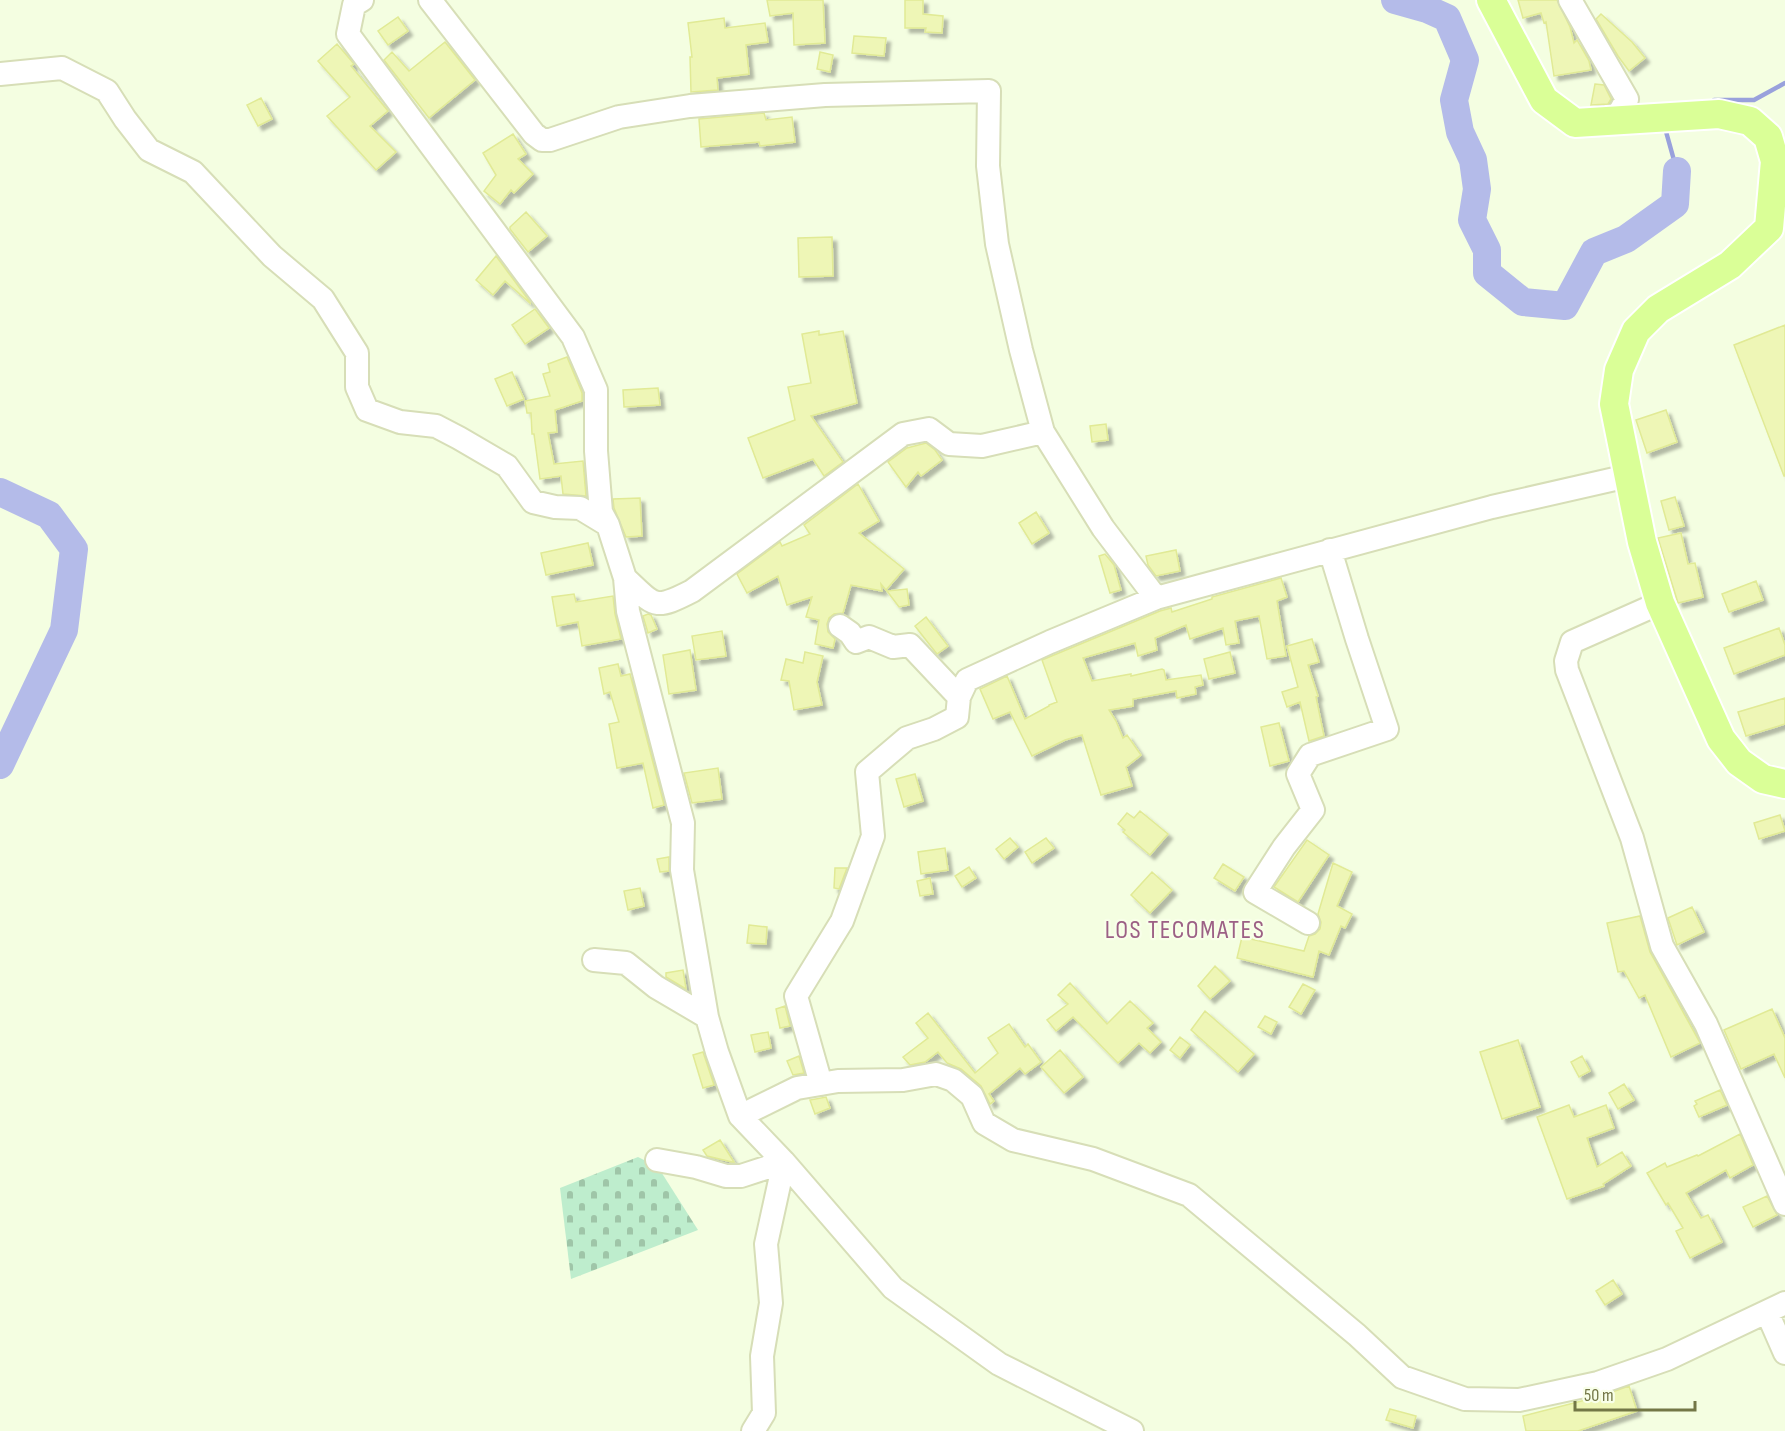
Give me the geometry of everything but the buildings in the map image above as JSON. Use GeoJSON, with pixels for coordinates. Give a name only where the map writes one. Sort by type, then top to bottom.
{"type":"FeatureCollection","features":[{"type":"Feature","properties":{"kind":"main road"},"geometry":{"type":"LineString","coordinates":[[1491,0],[1544,100],[1575,123],[1625,122],[1719,114],[1750,121],[1767,136],[1775,161],[1769,228],[1730,265],[1658,309],[1636,331],[1619,370],[1614,404],[1642,542],[1660,603],[1721,739],[1739,762],[1763,779],[1785,784]]}},
{"type":"Feature","properties":{"kind":"street"},"geometry":{"type":"LineString","coordinates":[[362,0],[354,5],[348,33],[573,337],[596,390],[596,451],[601,512],[608,525],[625,578],[627,611],[683,823],[682,870],[707,1017],[740,1116],[784,1162],[893,1288],[999,1364],[1132,1431]]}},
{"type":"Feature","properties":{"kind":"street"},"geometry":{"type":"LineString","coordinates":[[430,0],[534,134],[542,140],[550,140],[619,117],[690,106],[825,95],[989,91],[988,166],[997,244],[1021,350],[1043,432],[1103,528],[1156,598]]}},
{"type":"Feature","properties":{"kind":"street"},"geometry":{"type":"LineString","coordinates":[[1570,0],[1627,99],[1625,122]]}},
{"type":"Feature","properties":{"kind":"street"},"geometry":{"type":"LineString","coordinates":[[0,74],[62,68],[107,91],[149,150],[193,172],[272,256],[323,299],[357,353],[357,387],[367,410],[400,422],[436,426],[507,466],[533,502],[555,507],[580,508],[608,525]]}},
{"type":"Feature","properties":{"kind":"street"},"geometry":{"type":"LineString","coordinates":[[625,578],[651,602],[667,604],[692,591],[903,434],[929,429],[949,444],[982,446],[1043,432]]}},
{"type":"Feature","properties":{"kind":"street"},"geometry":{"type":"LineString","coordinates":[[820,1084],[796,996],[842,921],[873,836],[867,772],[906,738],[934,729],[957,717],[959,697],[967,680],[1050,642],[1156,598],[1492,507],[1628,476]]}},
{"type":"Feature","properties":{"kind":"street"},"geometry":{"type":"LineString","coordinates":[[1308,923],[1256,892],[1284,847],[1313,810],[1298,774],[1310,755],[1387,729],[1330,550]]}},
{"type":"Feature","properties":{"kind":"street"},"geometry":{"type":"LineString","coordinates":[[1660,603],[1572,642],[1566,661],[1567,670],[1632,837],[1662,946],[1707,1024],[1785,1204]]}},
{"type":"Feature","properties":{"kind":"street"},"geometry":{"type":"LineString","coordinates":[[840,626],[850,633],[856,642],[868,637],[893,647],[910,645],[959,697]]}},
{"type":"Feature","properties":{"kind":"street"},"geometry":{"type":"LineString","coordinates":[[594,960],[626,963],[656,987],[707,1017]]}},
{"type":"Feature","properties":{"kind":"street"},"geometry":{"type":"LineString","coordinates":[[740,1116],[797,1088],[820,1084],[838,1081],[903,1080],[936,1074],[953,1080],[972,1096],[984,1124],[1013,1140],[1093,1159],[1189,1195],[1357,1335],[1402,1377],[1465,1399],[1518,1400],[1598,1383],[1667,1359],[1776,1308],[1785,1353]]}},
{"type":"Feature","properties":{"kind":"street"},"geometry":{"type":"LineString","coordinates":[[657,1160],[696,1167],[726,1176],[741,1176],[784,1162]]}},
{"type":"Feature","properties":{"kind":"street"},"geometry":{"type":"LineString","coordinates":[[753,1431],[764,1413],[762,1356],[771,1303],[766,1244],[784,1162]]}},
{"type":"Feature","properties":{"kind":"green space"},"geometry":{"type":"Polygon","coordinates":[[[638,1157],[658,1167],[698,1230],[571,1279],[560,1188],[638,1157]]]}},
{"type":"Feature","properties":{"kind":"waterway"},"geometry":{"type":"LineString","coordinates":[[1395,0],[1427,9],[1447,18],[1465,60],[1454,100],[1460,132],[1473,160],[1477,189],[1472,220],[1487,250],[1487,273],[1523,302],[1565,306],[1594,252],[1626,239],[1675,204],[1677,171]]}},
{"type":"Feature","properties":{"kind":"waterway"},"geometry":{"type":"LineString","coordinates":[[1714,100],[1754,100],[1785,83]]}},
{"type":"Feature","properties":{"kind":"waterway"},"geometry":{"type":"LineString","coordinates":[[1665,128],[1677,171]]}},
{"type":"Feature","properties":{"kind":"waterway"},"geometry":{"type":"LineString","coordinates":[[0,492],[49,515],[74,549],[64,630],[0,765]]}},
{"type":"Feature","properties":{"kind":"district","name":"LOS TECOMATES"},"geometry":{"type":"Point","coordinates":[1185,929]}}]}
